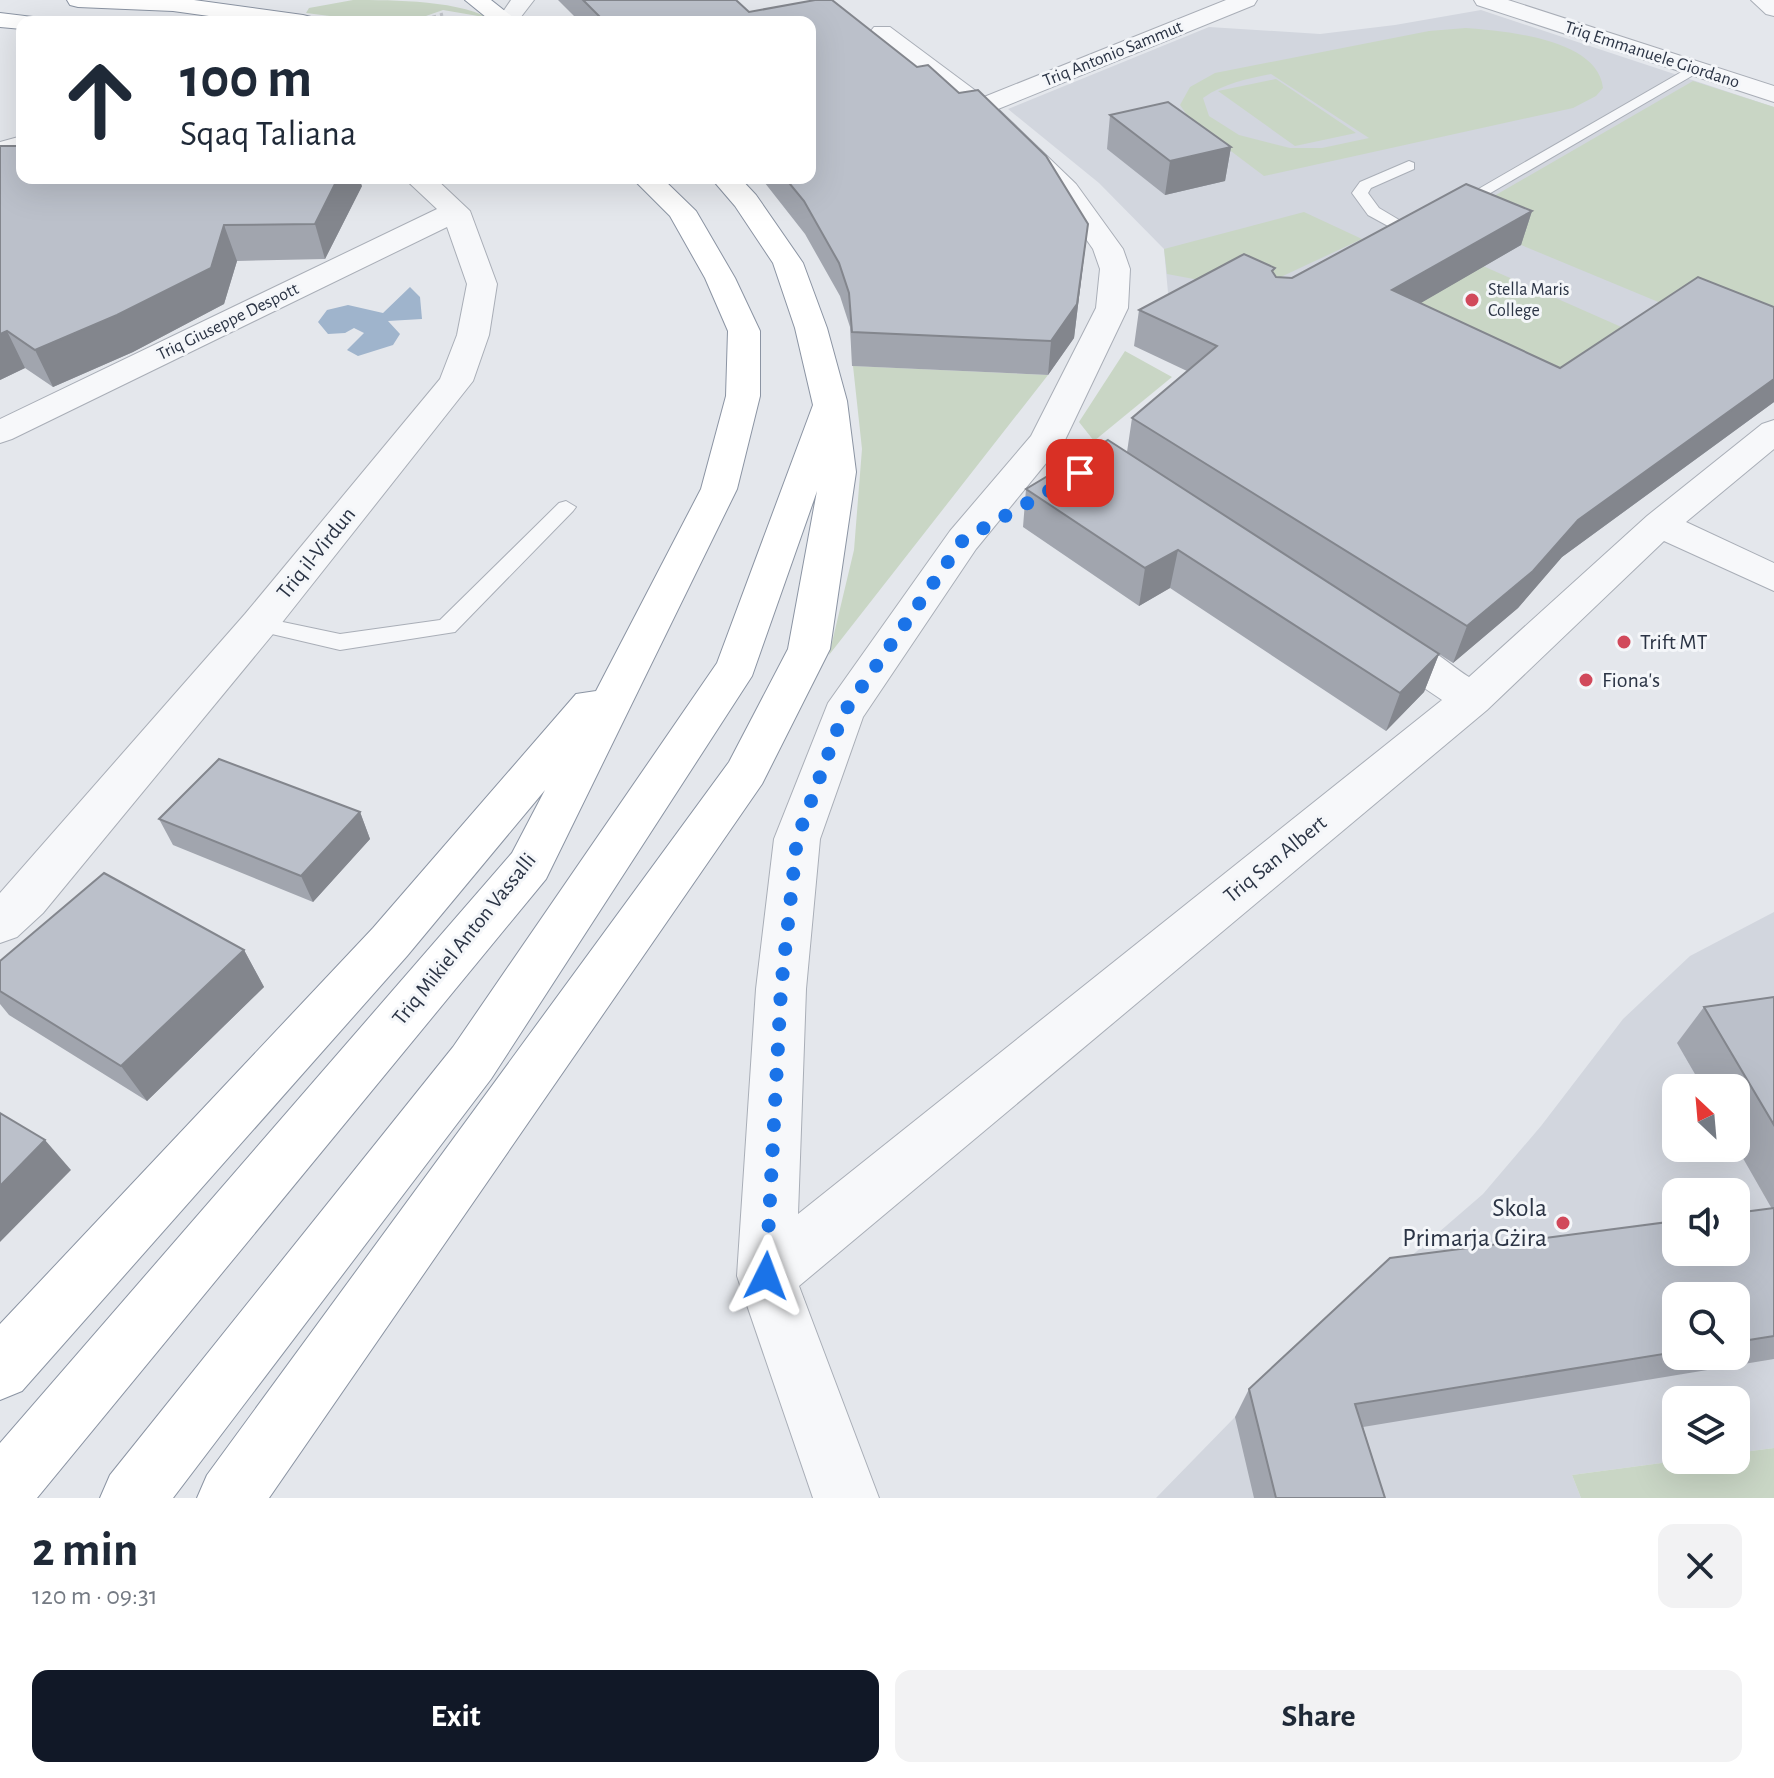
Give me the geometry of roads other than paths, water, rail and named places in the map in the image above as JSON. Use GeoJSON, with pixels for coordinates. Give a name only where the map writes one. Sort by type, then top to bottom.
{"type":"FeatureCollection","features":[{"type":"Feature","properties":{"kind":"highway"},"geometry":{"type":"LineString","coordinates":[[78,0],[173,4],[271,0]]}},
{"type":"Feature","properties":{"kind":"highway"},"geometry":{"type":"LineString","coordinates":[[476,0],[500,16]]}},
{"type":"Feature","properties":{"kind":"highway"},"geometry":{"type":"LineString","coordinates":[[173,4],[260,16]]}},
{"type":"Feature","properties":{"kind":"highway","name":"Triq Mikiel Anton Vassalli"},"geometry":{"type":"LineString","coordinates":[[0,1492],[529,866],[719,489],[743,396],[744,331],[720,278],[682,211],[653,184]]}},
{"type":"Feature","properties":{"kind":"highway"},"geometry":{"type":"LineString","coordinates":[[230,1498],[746,772],[809,649],[838,472],[830,401],[811,328],[788,263],[746,201],[730,184]]}},
{"type":"Feature","properties":{"kind":"highway"},"geometry":{"type":"LineString","coordinates":[[133,1498],[472,1063],[737,666],[830,401]]}},
{"type":"Feature","properties":{"kind":"highway"},"geometry":{"type":"LineString","coordinates":[[0,1369],[390,942],[634,655]]}},
{"type":"Feature","properties":{"kind":"street"},"geometry":{"type":"LineString","coordinates":[[511,16],[523,0]]}},
{"type":"Feature","properties":{"kind":"street","name":"Triq Antonio Sammut"},"geometry":{"type":"LineString","coordinates":[[981,107],[1246,0]]}},
{"type":"Feature","properties":{"kind":"street","name":"Triq Emmanuele Giordano"},"geometry":{"type":"LineString","coordinates":[[1485,0],[1774,94]]}},
{"type":"Feature","properties":{"kind":"street"},"geometry":{"type":"LineString","coordinates":[[1762,0],[1774,9]]}},
{"type":"Feature","properties":{"kind":"street"},"geometry":{"type":"LineString","coordinates":[[846,1498],[766,1276],[781,989],[797,839],[843,714],[963,540],[1047,440],[1112,308],[1115,269],[1108,249],[1066,190],[981,107],[882,32]]}},
{"type":"Feature","properties":{"kind":"street","name":"Triq il-Virdun"},"geometry":{"type":"LineString","coordinates":[[9,909],[259,624],[456,381],[473,335],[482,284],[456,211],[425,184]]}},
{"type":"Feature","properties":{"kind":"street","name":"Triq Giuseppe Despott"},"geometry":{"type":"LineString","coordinates":[[0,432],[456,211]]}},
{"type":"Feature","properties":{"kind":"street","name":"Triq San Albert"},"geometry":{"type":"LineString","coordinates":[[766,1276],[1472,699],[1660,524],[1774,431]]}},
{"type":"Feature","properties":{"kind":"street"},"geometry":{"type":"LineString","coordinates":[[963,540],[1053,489]]}},
{"type":"Feature","properties":{"kind":"street"},"geometry":{"type":"LineString","coordinates":[[1660,524],[1774,578]]}},
{"type":"Feature","properties":{"kind":"street"},"geometry":{"type":"LineString","coordinates":[[1353,622],[1472,699]]}},
{"type":"Feature","properties":{"kind":"lane"},"geometry":{"type":"LineString","coordinates":[[1409,166],[1365,185],[1360,193],[1369,208],[1416,229],[1695,70]]}},
{"type":"Feature","properties":{"kind":"lane"},"geometry":{"type":"LineString","coordinates":[[259,624],[340,642],[447,627],[566,507]]}},
{"type":"Feature","properties":{"kind":"water"},"geometry":{"type":"Polygon","coordinates":[[[410,287],[420,297],[422,319],[388,321],[400,334],[393,345],[358,356],[347,350],[364,333],[354,328],[345,333],[328,334],[318,322],[327,310],[348,305],[383,313],[410,287]]]}},
{"type":"Feature","properties":{"kind":"place","name":"Stella Maris College"},"geometry":{"type":"Point","coordinates":[1472,300]}},
{"type":"Feature","properties":{"kind":"place","name":"Trift MT"},"geometry":{"type":"Point","coordinates":[1624,642]}},
{"type":"Feature","properties":{"kind":"place","name":"Fiona's"},"geometry":{"type":"Point","coordinates":[1586,680]}},
{"type":"Feature","properties":{"kind":"place","name":"Skola Primarja Gżira"},"geometry":{"type":"Point","coordinates":[1563,1223]}}]}
